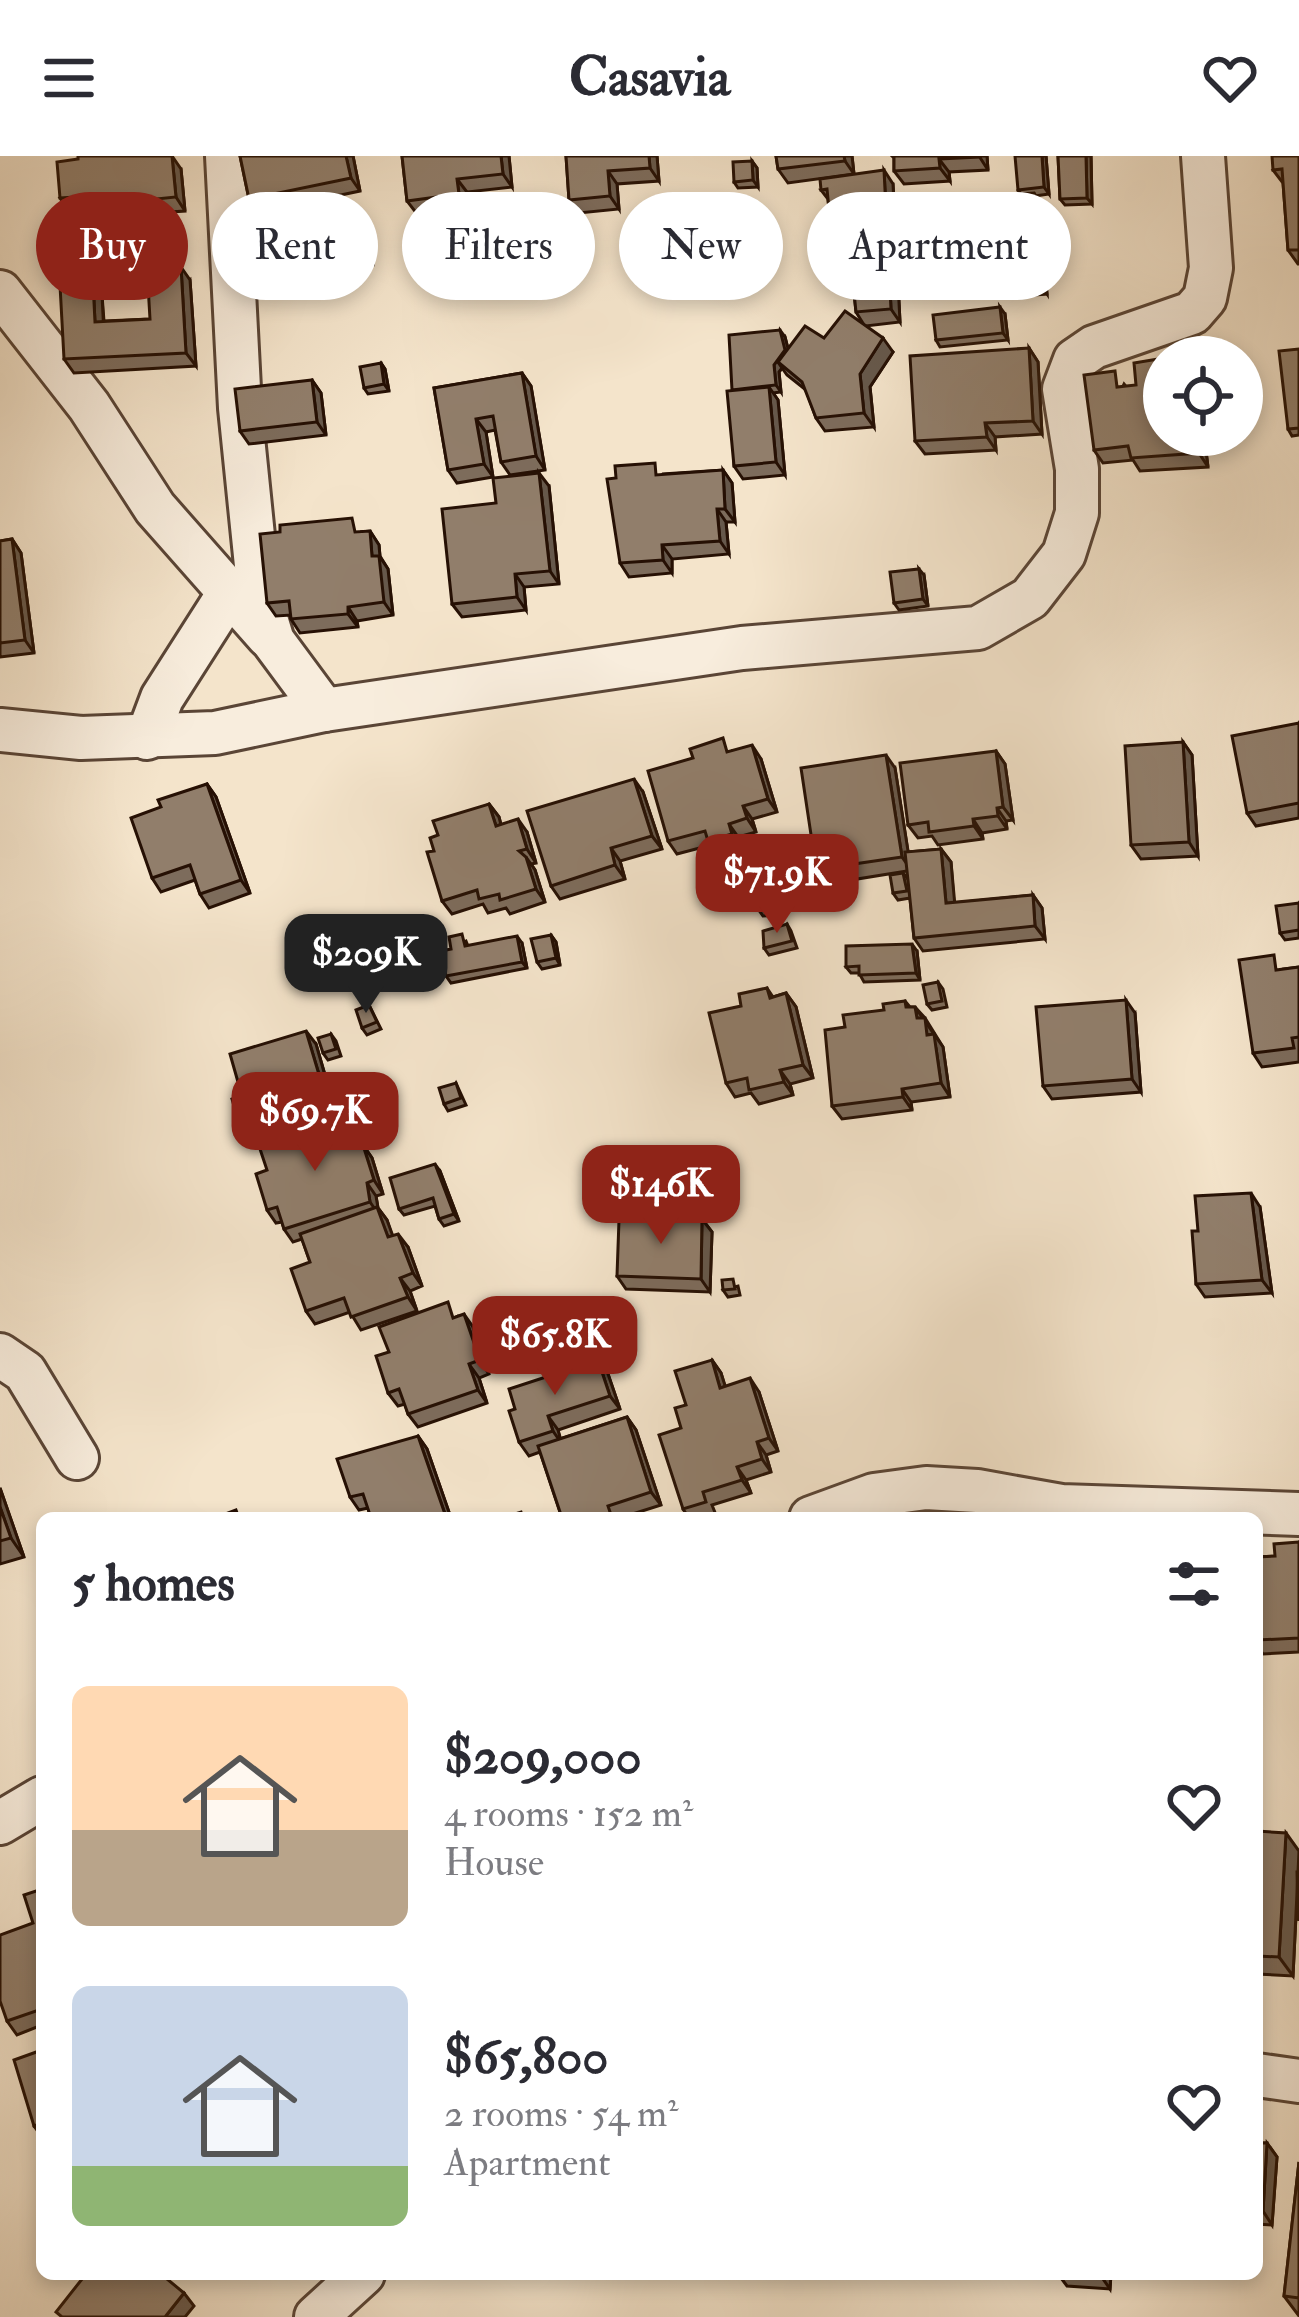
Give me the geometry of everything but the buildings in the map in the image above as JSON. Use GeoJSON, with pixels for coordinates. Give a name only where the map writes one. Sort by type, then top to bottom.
{"type":"FeatureCollection","features":[{"type":"Feature","properties":{"kind":"street"},"geometry":{"type":"LineString","coordinates":[[227,156],[239,408],[259,595],[273,641]]}},
{"type":"Feature","properties":{"kind":"street"},"geometry":{"type":"LineString","coordinates":[[0,730],[147,738],[215,733],[323,710],[742,648],[978,628],[1030,598],[1064,554],[1077,513],[1066,374],[1084,352],[1192,313],[1205,298],[1211,268],[1203,156]]}},
{"type":"Feature","properties":{"kind":"street"},"geometry":{"type":"LineString","coordinates":[[0,292],[88,406],[155,508],[273,641],[323,710]]}},
{"type":"Feature","properties":{"kind":"street"},"geometry":{"type":"LineString","coordinates":[[147,738],[163,698],[229,592]]}},
{"type":"Feature","properties":{"kind":"street"},"geometry":{"type":"LineString","coordinates":[[0,1355],[25,1372],[77,1458]]}},
{"type":"Feature","properties":{"kind":"street"},"geometry":{"type":"LineString","coordinates":[[827,1512],[874,1495],[926,1489],[977,1490],[1061,1506],[1240,1512]]}},
{"type":"Feature","properties":{"kind":"street"},"geometry":{"type":"LineString","coordinates":[[1263,1513],[1299,1514]]}},
{"type":"Feature","properties":{"kind":"street"},"geometry":{"type":"LineString","coordinates":[[0,1823],[36,1802]]}},
{"type":"Feature","properties":{"kind":"street"},"geometry":{"type":"LineString","coordinates":[[1263,2076],[1299,2081]]}},
{"type":"Feature","properties":{"kind":"street"},"geometry":{"type":"LineString","coordinates":[[316,2317],[356,2280]]}}]}
